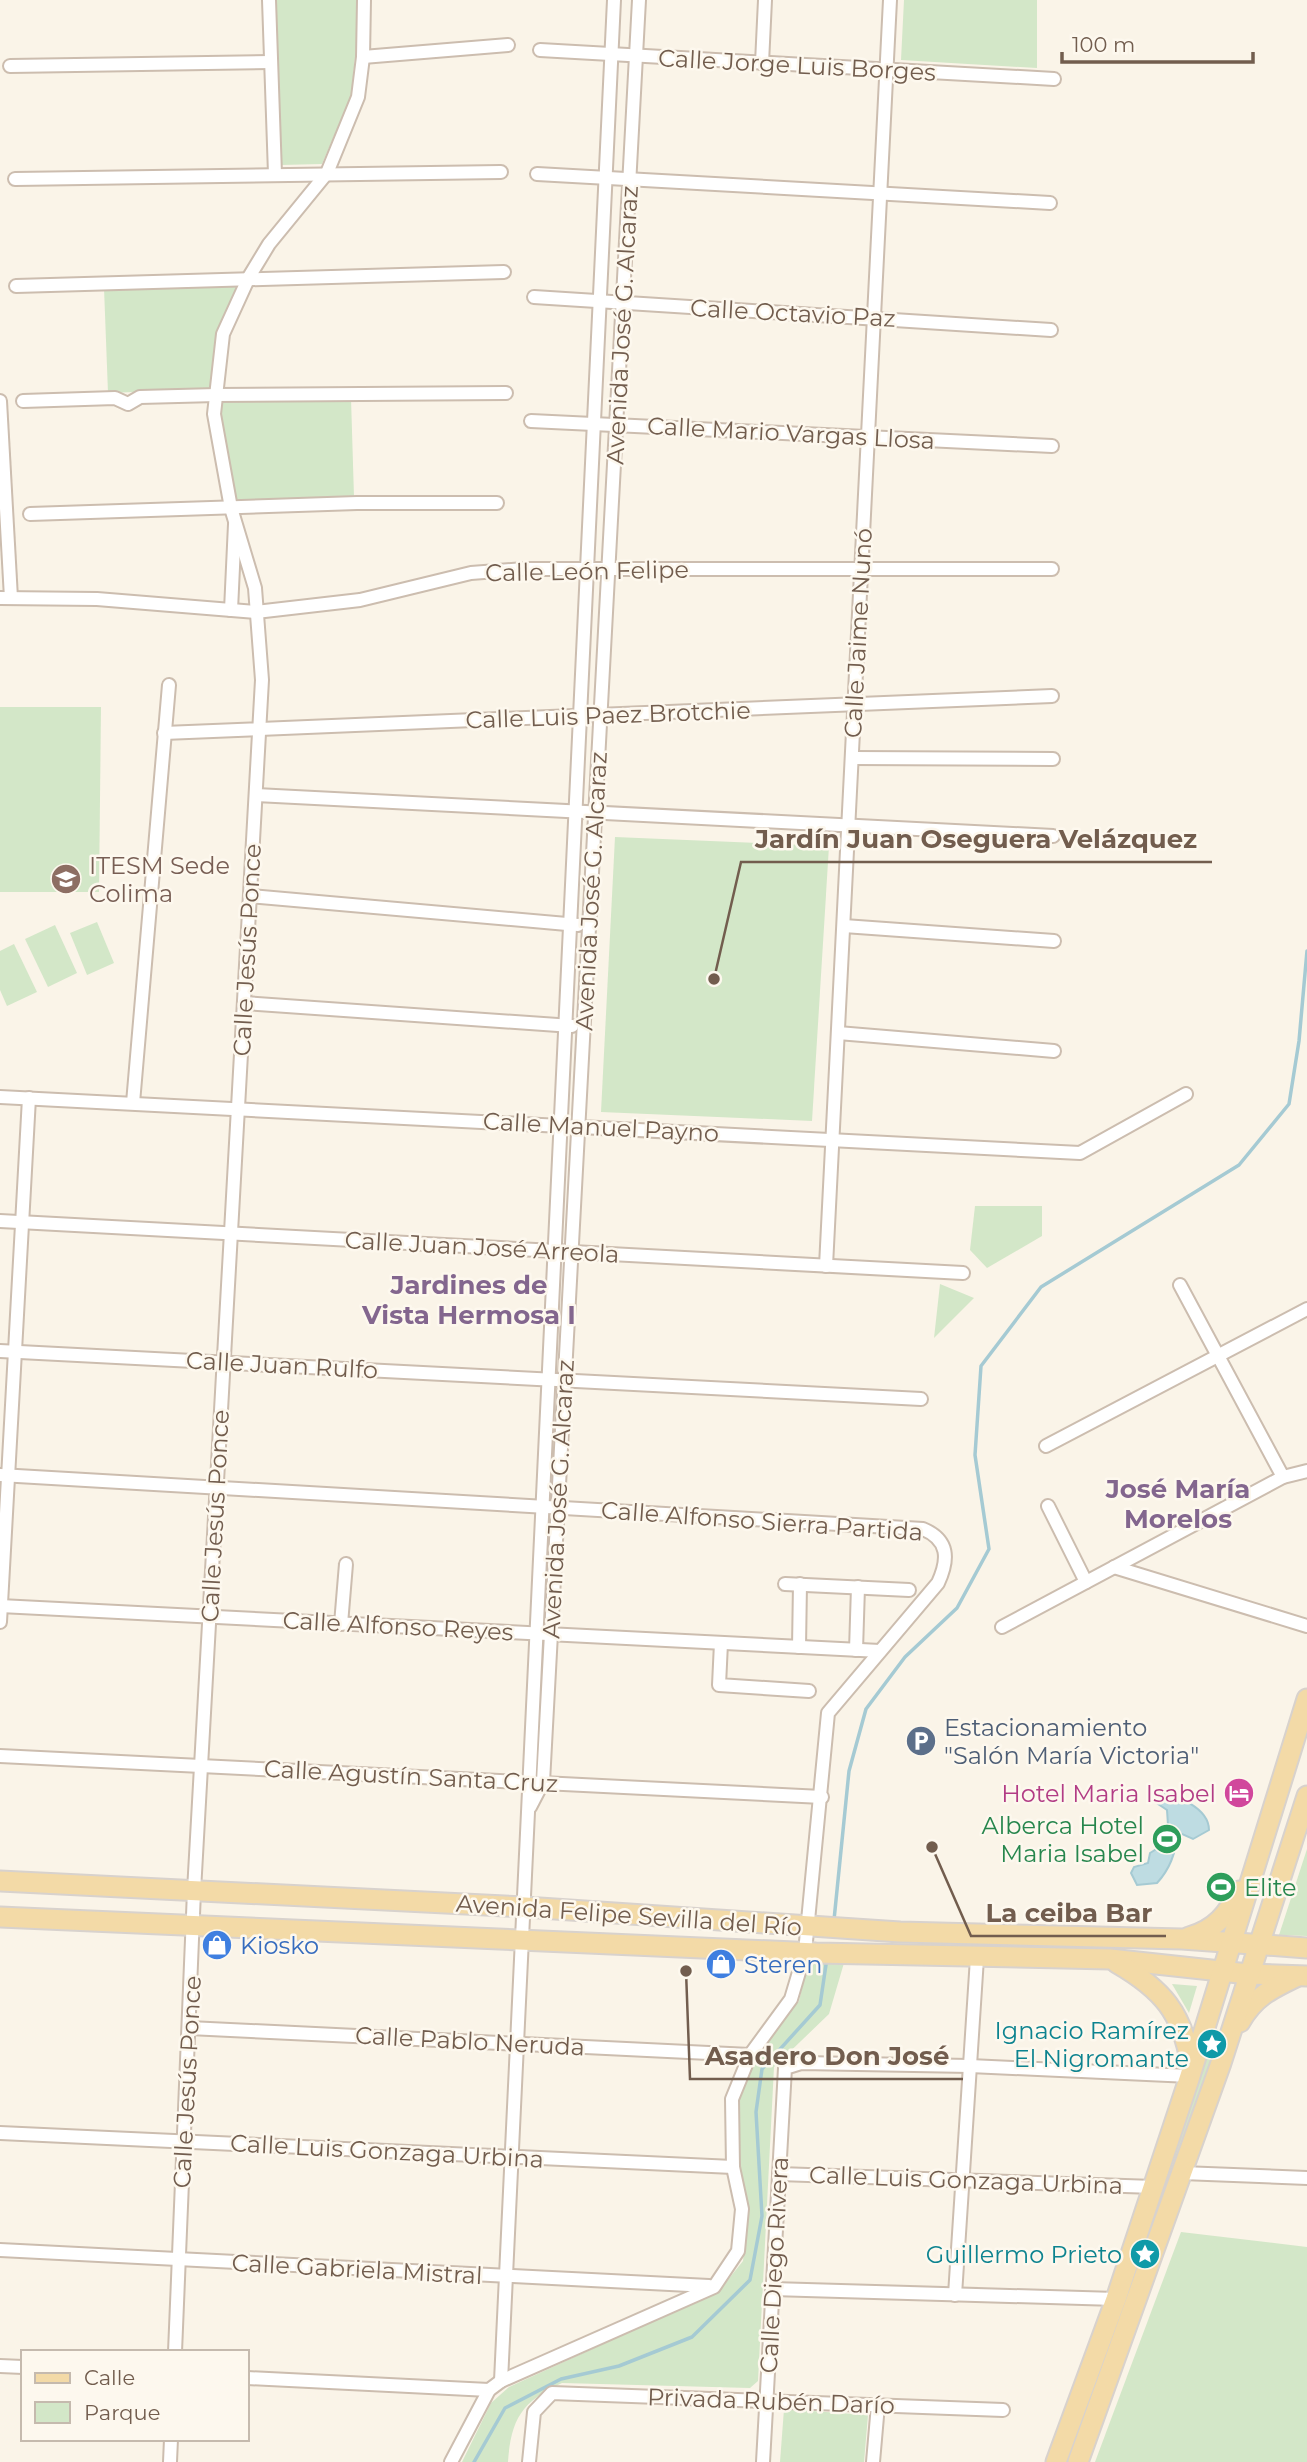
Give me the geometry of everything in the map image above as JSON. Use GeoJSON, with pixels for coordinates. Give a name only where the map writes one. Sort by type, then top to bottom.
{"type":"FeatureCollection","features":[{"type":"Feature","properties":{"kind":"main road"},"geometry":{"type":"LineString","coordinates":[[1056,2462],[1154,2188],[1307,1699]]}},
{"type":"Feature","properties":{"kind":"main road"},"geometry":{"type":"LineString","coordinates":[[1078,2462],[1223,2058],[1307,1796]]}},
{"type":"Feature","properties":{"kind":"main road"},"geometry":{"type":"LineString","coordinates":[[1182,1939],[1203,1933],[1230,1909],[1264,1839]]}},
{"type":"Feature","properties":{"kind":"main road","name":"Avenida Felipe Sevilla del Río"},"geometry":{"type":"LineString","coordinates":[[0,1881],[525,1907],[847,1929],[1182,1939],[1257,1947],[1307,1948]]}},
{"type":"Feature","properties":{"kind":"main road","name":"Avenida Felipe Sevilla del Río"},"geometry":{"type":"LineString","coordinates":[[0,1917],[811,1953],[1110,1959],[1248,1974],[1303,1976]]}},
{"type":"Feature","properties":{"kind":"main road"},"geometry":{"type":"LineString","coordinates":[[1110,1959],[1149,1982],[1163,1996],[1187,2037],[1191,2074]]}},
{"type":"Feature","properties":{"kind":"main road"},"geometry":{"type":"LineString","coordinates":[[1223,2058],[1249,2006],[1265,1991],[1303,1976]]}},
{"type":"Feature","properties":{"kind":"street"},"geometry":{"type":"LineString","coordinates":[[269,0],[275,174]]}},
{"type":"Feature","properties":{"kind":"street"},"geometry":{"type":"LineString","coordinates":[[231,610],[235,523],[214,414],[223,334],[248,277],[269,244],[327,173],[358,97],[363,57],[364,0]]}},
{"type":"Feature","properties":{"kind":"street","name":"Avenida José G. Alcaraz"},"geometry":{"type":"LineString","coordinates":[[536,1782],[536,1633],[614,0]]}},
{"type":"Feature","properties":{"kind":"street","name":"Avenida José G. Alcaraz"},"geometry":{"type":"LineString","coordinates":[[536,1782],[551,1634],[639,0]]}},
{"type":"Feature","properties":{"kind":"street"},"geometry":{"type":"LineString","coordinates":[[762,63],[765,0]]}},
{"type":"Feature","properties":{"kind":"street","name":"Calle Jaime Nunó"},"geometry":{"type":"LineString","coordinates":[[826,1266],[890,0]]}},
{"type":"Feature","properties":{"kind":"street"},"geometry":{"type":"LineString","coordinates":[[363,57],[508,46]]}},
{"type":"Feature","properties":{"kind":"street","name":"Calle Jorge Luis Borges"},"geometry":{"type":"LineString","coordinates":[[540,50],[1054,79]]}},
{"type":"Feature","properties":{"kind":"street"},"geometry":{"type":"LineString","coordinates":[[10,66],[271,62]]}},
{"type":"Feature","properties":{"kind":"street"},"geometry":{"type":"LineString","coordinates":[[15,179],[501,172]]}},
{"type":"Feature","properties":{"kind":"street"},"geometry":{"type":"LineString","coordinates":[[537,174],[1050,203]]}},
{"type":"Feature","properties":{"kind":"street"},"geometry":{"type":"LineString","coordinates":[[16,286],[504,271]]}},
{"type":"Feature","properties":{"kind":"street","name":"Calle Octavio Paz"},"geometry":{"type":"LineString","coordinates":[[534,297],[1051,330]]}},
{"type":"Feature","properties":{"kind":"street"},"geometry":{"type":"LineString","coordinates":[[23,401],[115,398],[128,404],[140,397],[506,393]]}},
{"type":"Feature","properties":{"kind":"street"},"geometry":{"type":"LineString","coordinates":[[0,401],[5,598]]}},
{"type":"Feature","properties":{"kind":"street","name":"Calle Mario Vargas Llosa"},"geometry":{"type":"LineString","coordinates":[[531,421],[1052,446]]}},
{"type":"Feature","properties":{"kind":"street"},"geometry":{"type":"LineString","coordinates":[[30,514],[357,503],[497,503]]}},
{"type":"Feature","properties":{"kind":"street","name":"Calle Jesús Ponce"},"geometry":{"type":"LineString","coordinates":[[175,2350],[194,1891],[262,680],[250,569],[235,523]]}},
{"type":"Feature","properties":{"kind":"street","name":"Calle León Felipe"},"geometry":{"type":"LineString","coordinates":[[5,598],[97,598],[256,612],[360,600],[471,573],[587,569],[1052,569]]}},
{"type":"Feature","properties":{"kind":"street"},"geometry":{"type":"LineString","coordinates":[[133,1103],[169,685]]}},
{"type":"Feature","properties":{"kind":"street","name":"Calle Luis Paez Brotchie"},"geometry":{"type":"LineString","coordinates":[[164,733],[1052,696]]}},
{"type":"Feature","properties":{"kind":"street"},"geometry":{"type":"LineString","coordinates":[[852,758],[1053,759]]}},
{"type":"Feature","properties":{"kind":"street"},"geometry":{"type":"LineString","coordinates":[[256,795],[1053,836]]}},
{"type":"Feature","properties":{"kind":"street"},"geometry":{"type":"LineString","coordinates":[[250,896],[589,925]]}},
{"type":"Feature","properties":{"kind":"street"},"geometry":{"type":"LineString","coordinates":[[844,926],[1054,941]]}},
{"type":"Feature","properties":{"kind":"street"},"geometry":{"type":"LineString","coordinates":[[244,1003],[584,1026]]}},
{"type":"Feature","properties":{"kind":"street"},"geometry":{"type":"LineString","coordinates":[[838,1033],[1054,1051]]}},
{"type":"Feature","properties":{"kind":"street","name":"Calle Manuel Payno"},"geometry":{"type":"LineString","coordinates":[[0,1097],[1080,1153],[1186,1094]]}},
{"type":"Feature","properties":{"kind":"street"},"geometry":{"type":"LineString","coordinates":[[0,1622],[4,1476],[15,1352],[29,1098]]}},
{"type":"Feature","properties":{"kind":"street","name":"Calle Juan José Arreola"},"geometry":{"type":"LineString","coordinates":[[0,1222],[963,1273]]}},
{"type":"Feature","properties":{"kind":"street"},"geometry":{"type":"LineString","coordinates":[[1180,1285],[1283,1477]]}},
{"type":"Feature","properties":{"kind":"street"},"geometry":{"type":"LineString","coordinates":[[1046,1446],[1307,1309]]}},
{"type":"Feature","properties":{"kind":"street","name":"Calle Juan Rulfo"},"geometry":{"type":"LineString","coordinates":[[0,1351],[921,1399]]}},
{"type":"Feature","properties":{"kind":"street"},"geometry":{"type":"LineString","coordinates":[[1002,1627],[1283,1477],[1307,1471]]}},
{"type":"Feature","properties":{"kind":"street","name":"Calle Alfonso Sierra Partida"},"geometry":{"type":"LineString","coordinates":[[4,1476],[923,1529],[937,1535],[947,1550],[946,1567],[938,1583],[880,1651]]}},
{"type":"Feature","properties":{"kind":"street"},"geometry":{"type":"LineString","coordinates":[[1048,1506],[1086,1582]]}},
{"type":"Feature","properties":{"kind":"street"},"geometry":{"type":"LineString","coordinates":[[341,1624],[346,1564]]}},
{"type":"Feature","properties":{"kind":"street"},"geometry":{"type":"LineString","coordinates":[[1114,1567],[1307,1626]]}},
{"type":"Feature","properties":{"kind":"street"},"geometry":{"type":"LineString","coordinates":[[785,1584],[909,1590]]}},
{"type":"Feature","properties":{"kind":"street"},"geometry":{"type":"LineString","coordinates":[[799,1647],[800,1584]]}},
{"type":"Feature","properties":{"kind":"street"},"geometry":{"type":"LineString","coordinates":[[856,1650],[858,1587]]}},
{"type":"Feature","properties":{"kind":"street","name":"Calle Alfonso Reyes"},"geometry":{"type":"LineString","coordinates":[[0,1606],[880,1651]]}},
{"type":"Feature","properties":{"kind":"street"},"geometry":{"type":"LineString","coordinates":[[721,1643],[719,1685],[809,1691]]}},
{"type":"Feature","properties":{"kind":"street"},"geometry":{"type":"LineString","coordinates":[[451,2462],[489,2390],[501,2381],[714,2287],[737,2251],[742,2209],[733,2167],[732,2099],[750,2055],[791,1998],[811,1953],[828,1713],[880,1651]]}},
{"type":"Feature","properties":{"kind":"street","name":"Calle Agustín Santa Cruz"},"geometry":{"type":"LineString","coordinates":[[0,1756],[822,1797]]}},
{"type":"Feature","properties":{"kind":"street"},"geometry":{"type":"LineString","coordinates":[[501,2381],[528,1809],[536,1782]]}},
{"type":"Feature","properties":{"kind":"street"},"geometry":{"type":"LineString","coordinates":[[955,2295],[976,1958]]}},
{"type":"Feature","properties":{"kind":"street","name":"Calle Pablo Neruda"},"geometry":{"type":"LineString","coordinates":[[190,2028],[750,2055]]}},
{"type":"Feature","properties":{"kind":"street","name":"Calle Diego Rivera"},"geometry":{"type":"LineString","coordinates":[[762,2462],[785,2068],[801,2063],[970,2066]]}},
{"type":"Feature","properties":{"kind":"street"},"geometry":{"type":"LineString","coordinates":[[970,2066],[1191,2074]]}},
{"type":"Feature","properties":{"kind":"street","name":"Calle Luis Gonzaga Urbina"},"geometry":{"type":"LineString","coordinates":[[0,2133],[733,2167]]}},
{"type":"Feature","properties":{"kind":"street"},"geometry":{"type":"LineString","coordinates":[[1182,2173],[1307,2178]]}},
{"type":"Feature","properties":{"kind":"street","name":"Calle Luis Gonzaga Urbina"},"geometry":{"type":"LineString","coordinates":[[779,2174],[1154,2188]]}},
{"type":"Feature","properties":{"kind":"street","name":"Calle Gabriela Mistral"},"geometry":{"type":"LineString","coordinates":[[0,2250],[714,2287]]}},
{"type":"Feature","properties":{"kind":"street"},"geometry":{"type":"LineString","coordinates":[[772,2289],[1116,2299]]}},
{"type":"Feature","properties":{"kind":"street"},"geometry":{"type":"LineString","coordinates":[[0,2366],[21,2367]]}},
{"type":"Feature","properties":{"kind":"street"},"geometry":{"type":"LineString","coordinates":[[248,2378],[489,2390]]}},
{"type":"Feature","properties":{"kind":"street","name":"Privada Rubén Darío"},"geometry":{"type":"LineString","coordinates":[[529,2462],[534,2412],[552,2393],[1003,2410]]}},
{"type":"Feature","properties":{"kind":"street"},"geometry":{"type":"LineString","coordinates":[[873,2462],[878,2404]]}},
{"type":"Feature","properties":{"kind":"street"},"geometry":{"type":"LineString","coordinates":[[170,2462],[171,2441]]}},
{"type":"Feature","properties":{"kind":"green space"},"geometry":{"type":"Polygon","coordinates":[[[276,0],[358,0],[359,19],[351,96],[322,164],[281,165],[276,0]]]}},
{"type":"Feature","properties":{"kind":"green space"},"geometry":{"type":"Polygon","coordinates":[[[904,0],[1037,0],[1037,68],[901,60],[904,0]]]}},
{"type":"Feature","properties":{"kind":"green space"},"geometry":{"type":"Polygon","coordinates":[[[242,282],[212,389],[108,393],[104,288],[242,282]]]}},
{"type":"Feature","properties":{"kind":"green space"},"geometry":{"type":"Polygon","coordinates":[[[351,398],[354,497],[237,502],[220,415],[223,399],[351,398]]]}},
{"type":"Feature","properties":{"kind":"green space"},"geometry":{"type":"Polygon","coordinates":[[[0,707],[101,707],[99,892],[0,892],[0,707]]]}},
{"type":"Feature","properties":{"kind":"green space"},"geometry":{"type":"Polygon","coordinates":[[[615,837],[829,846],[812,1121],[601,1112],[615,837]]]}},
{"type":"Feature","properties":{"kind":"green space"},"geometry":{"type":"Polygon","coordinates":[[[97,922],[114,963],[87,975],[70,933],[97,922]]]}},
{"type":"Feature","properties":{"kind":"green space"},"geometry":{"type":"Polygon","coordinates":[[[55,925],[77,973],[48,987],[25,939],[55,925]]]}},
{"type":"Feature","properties":{"kind":"green space"},"geometry":{"type":"Polygon","coordinates":[[[14,944],[37,992],[7,1006],[0,990],[0,951],[14,944]]]}},
{"type":"Feature","properties":{"kind":"green space"},"geometry":{"type":"Polygon","coordinates":[[[975,1206],[1042,1206],[1042,1236],[987,1268],[970,1250],[975,1206]]]}},
{"type":"Feature","properties":{"kind":"green space"},"geometry":{"type":"Polygon","coordinates":[[[940,1284],[974,1298],[934,1338],[940,1284]]]}},
{"type":"Feature","properties":{"kind":"green space"},"geometry":{"type":"Polygon","coordinates":[[[1307,1849],[1307,1936],[1279,1935],[1307,1849]]]}},
{"type":"Feature","properties":{"kind":"green space"},"geometry":{"type":"Polygon","coordinates":[[[808,1962],[844,1963],[829,2014],[774,2067],[758,2381],[750,2388],[562,2383],[537,2397],[521,2413],[512,2434],[508,2462],[462,2462],[491,2403],[509,2387],[719,2291],[743,2261],[748,2209],[739,2161],[739,2098],[755,2058],[799,2001],[808,1962]]]}},
{"type":"Feature","properties":{"kind":"green space"},"geometry":{"type":"Polygon","coordinates":[[[1172,1984],[1197,1986],[1189,2013],[1172,1984]]]}},
{"type":"Feature","properties":{"kind":"green space"},"geometry":{"type":"Polygon","coordinates":[[[1210,2041],[1215,2042],[1213,2056],[1165,2208],[1158,2211],[1210,2041]]]}},
{"type":"Feature","properties":{"kind":"green space"},"geometry":{"type":"Polygon","coordinates":[[[1181,2232],[1307,2247],[1307,2462],[1095,2462],[1181,2232]]]}},
{"type":"Feature","properties":{"kind":"green space"},"geometry":{"type":"Polygon","coordinates":[[[784,2409],[868,2415],[864,2462],[780,2462],[784,2409]]]}},
{"type":"Feature","properties":{"kind":"water","name":"Alberca Hotel Maria Isabel"},"geometry":{"type":"Polygon","coordinates":[[[1157,1793],[1182,1799],[1198,1809],[1208,1822],[1209,1830],[1193,1839],[1180,1833],[1176,1835],[1174,1854],[1161,1878],[1157,1883],[1137,1885],[1131,1873],[1134,1867],[1148,1863],[1150,1853],[1158,1848],[1156,1840],[1168,1825],[1167,1810],[1152,1800],[1157,1793]]]}},
{"type":"Feature","properties":{"kind":"waterway"},"geometry":{"type":"LineString","coordinates":[[834,1920],[849,1771],[866,1709],[905,1657],[957,1608],[989,1549],[975,1455],[981,1366],[1041,1287],[1239,1165],[1289,1104],[1299,1041],[1307,951]]}},
{"type":"Feature","properties":{"kind":"waterway"},"geometry":{"type":"LineString","coordinates":[[474,2462],[505,2408],[561,2379],[619,2366],[692,2337],[750,2280],[762,2216],[756,2112],[762,2069],[820,2005],[827,1958]]}},
{"type":"Feature","properties":{"kind":"place","name":"ITESM Sede Colima"},"geometry":{"type":"Point","coordinates":[66,879]}},
{"type":"Feature","properties":{"kind":"place","name":"Jardín Juan Oseguera Velázquez"},"geometry":{"type":"Point","coordinates":[714,979]}},
{"type":"Feature","properties":{"kind":"place","name":"Estacionamiento \"Salón María Victoria\""},"geometry":{"type":"Point","coordinates":[921,1741]}},
{"type":"Feature","properties":{"kind":"place","name":"Hotel Maria Isabel"},"geometry":{"type":"Point","coordinates":[1239,1793]}},
{"type":"Feature","properties":{"kind":"place","name":"Alberca Hotel Maria Isabel"},"geometry":{"type":"Point","coordinates":[1167,1839]}},
{"type":"Feature","properties":{"kind":"place","name":"La ceiba Bar"},"geometry":{"type":"Point","coordinates":[932,1847]}},
{"type":"Feature","properties":{"kind":"place","name":"Elite"},"geometry":{"type":"Point","coordinates":[1221,1887]}},
{"type":"Feature","properties":{"kind":"place","name":"Kiosko"},"geometry":{"type":"Point","coordinates":[217,1945]}},
{"type":"Feature","properties":{"kind":"place","name":"Steren"},"geometry":{"type":"Point","coordinates":[721,1964]}},
{"type":"Feature","properties":{"kind":"place","name":"Asadero Don José"},"geometry":{"type":"Point","coordinates":[686,1971]}},
{"type":"Feature","properties":{"kind":"place","name":"Ignacio Ramírez El Nigromante"},"geometry":{"type":"Point","coordinates":[1212,2044]}},
{"type":"Feature","properties":{"kind":"place","name":"Guillermo Prieto"},"geometry":{"type":"Point","coordinates":[1145,2254]}},
{"type":"Feature","properties":{"kind":"district","name":"Jardines de Vista Hermosa I"},"geometry":{"type":"Point","coordinates":[469,1300]}},
{"type":"Feature","properties":{"kind":"district","name":"José María Morelos"},"geometry":{"type":"Point","coordinates":[1178,1504]}}]}
